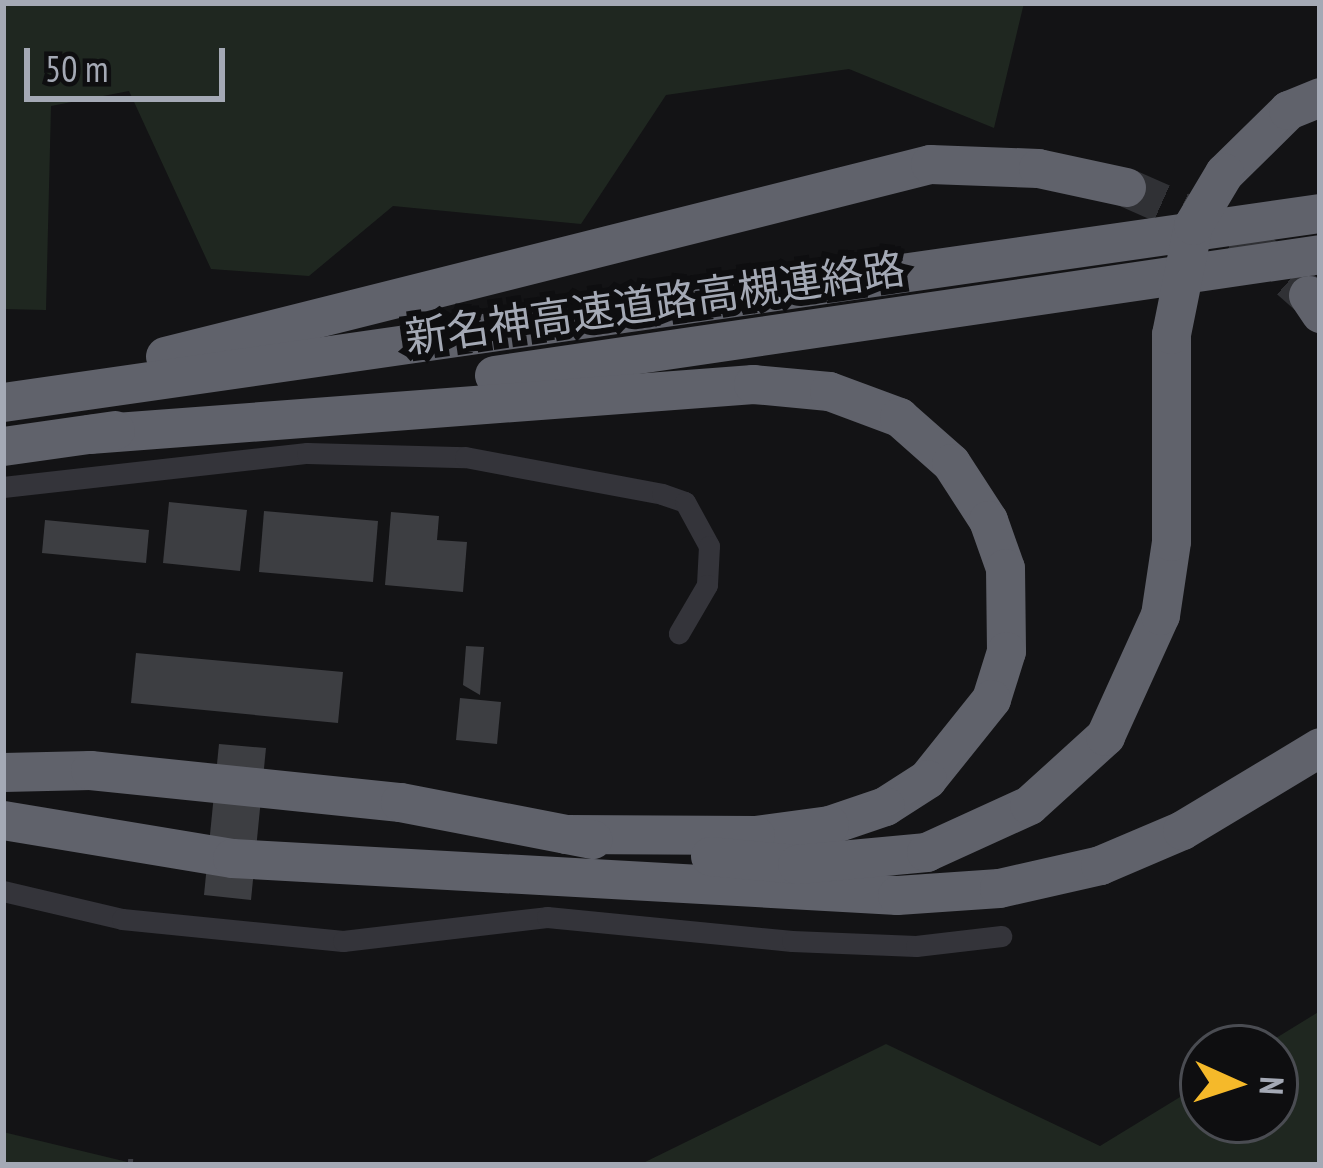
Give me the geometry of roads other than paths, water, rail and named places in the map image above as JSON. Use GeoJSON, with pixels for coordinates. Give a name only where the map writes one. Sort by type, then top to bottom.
{"type":"FeatureCollection","features":[{"type":"Feature","properties":{"kind":"highway"},"geometry":{"type":"LineString","coordinates":[[3,772],[90,770],[400,802],[714,856],[866,862],[980,834],[1068,774],[1106,736],[1160,615],[1171,541],[1171,334],[1193,225],[1224,173],[1288,110],[1320,97]]}},
{"type":"Feature","properties":{"kind":"highway"},"geometry":{"type":"LineString","coordinates":[[3,400],[930,164],[1038,167],[1126,187]]}},
{"type":"Feature","properties":{"kind":"highway","name":"新名神高速道路高槻連絡路"},"geometry":{"type":"LineString","coordinates":[[3,400],[1320,213]]}},
{"type":"Feature","properties":{"kind":"highway","name":"新名神高速道路高槻連絡路"},"geometry":{"type":"LineString","coordinates":[[3,446],[1320,254]]}},
{"type":"Feature","properties":{"kind":"highway"},"geometry":{"type":"LineString","coordinates":[[89,434],[753,384],[829,391],[899,417],[951,463],[988,520],[1006,568],[1006,651],[991,698],[927,779],[885,806],[829,825],[754,835],[566,834]]}},
{"type":"Feature","properties":{"kind":"highway"},"geometry":{"type":"LineString","coordinates":[[1270,779],[1320,718]]}},
{"type":"Feature","properties":{"kind":"highway"},"geometry":{"type":"LineString","coordinates":[[3,820],[232,858],[897,895],[999,888],[1100,865],[1270,779],[1320,747]]}},
{"type":"Feature","properties":{"kind":"street"},"geometry":{"type":"LineString","coordinates":[[3,487],[308,453],[465,458],[662,494],[685,502],[709,546],[707,585],[679,633]]}},
{"type":"Feature","properties":{"kind":"street"},"geometry":{"type":"LineString","coordinates":[[3,891],[122,919],[343,940],[530,917],[916,946],[1001,936]]}},
{"type":"Feature","properties":{"kind":"tunnel"},"geometry":{"type":"LineString","coordinates":[[1126,187],[1246,240],[1308,295]]}}]}
